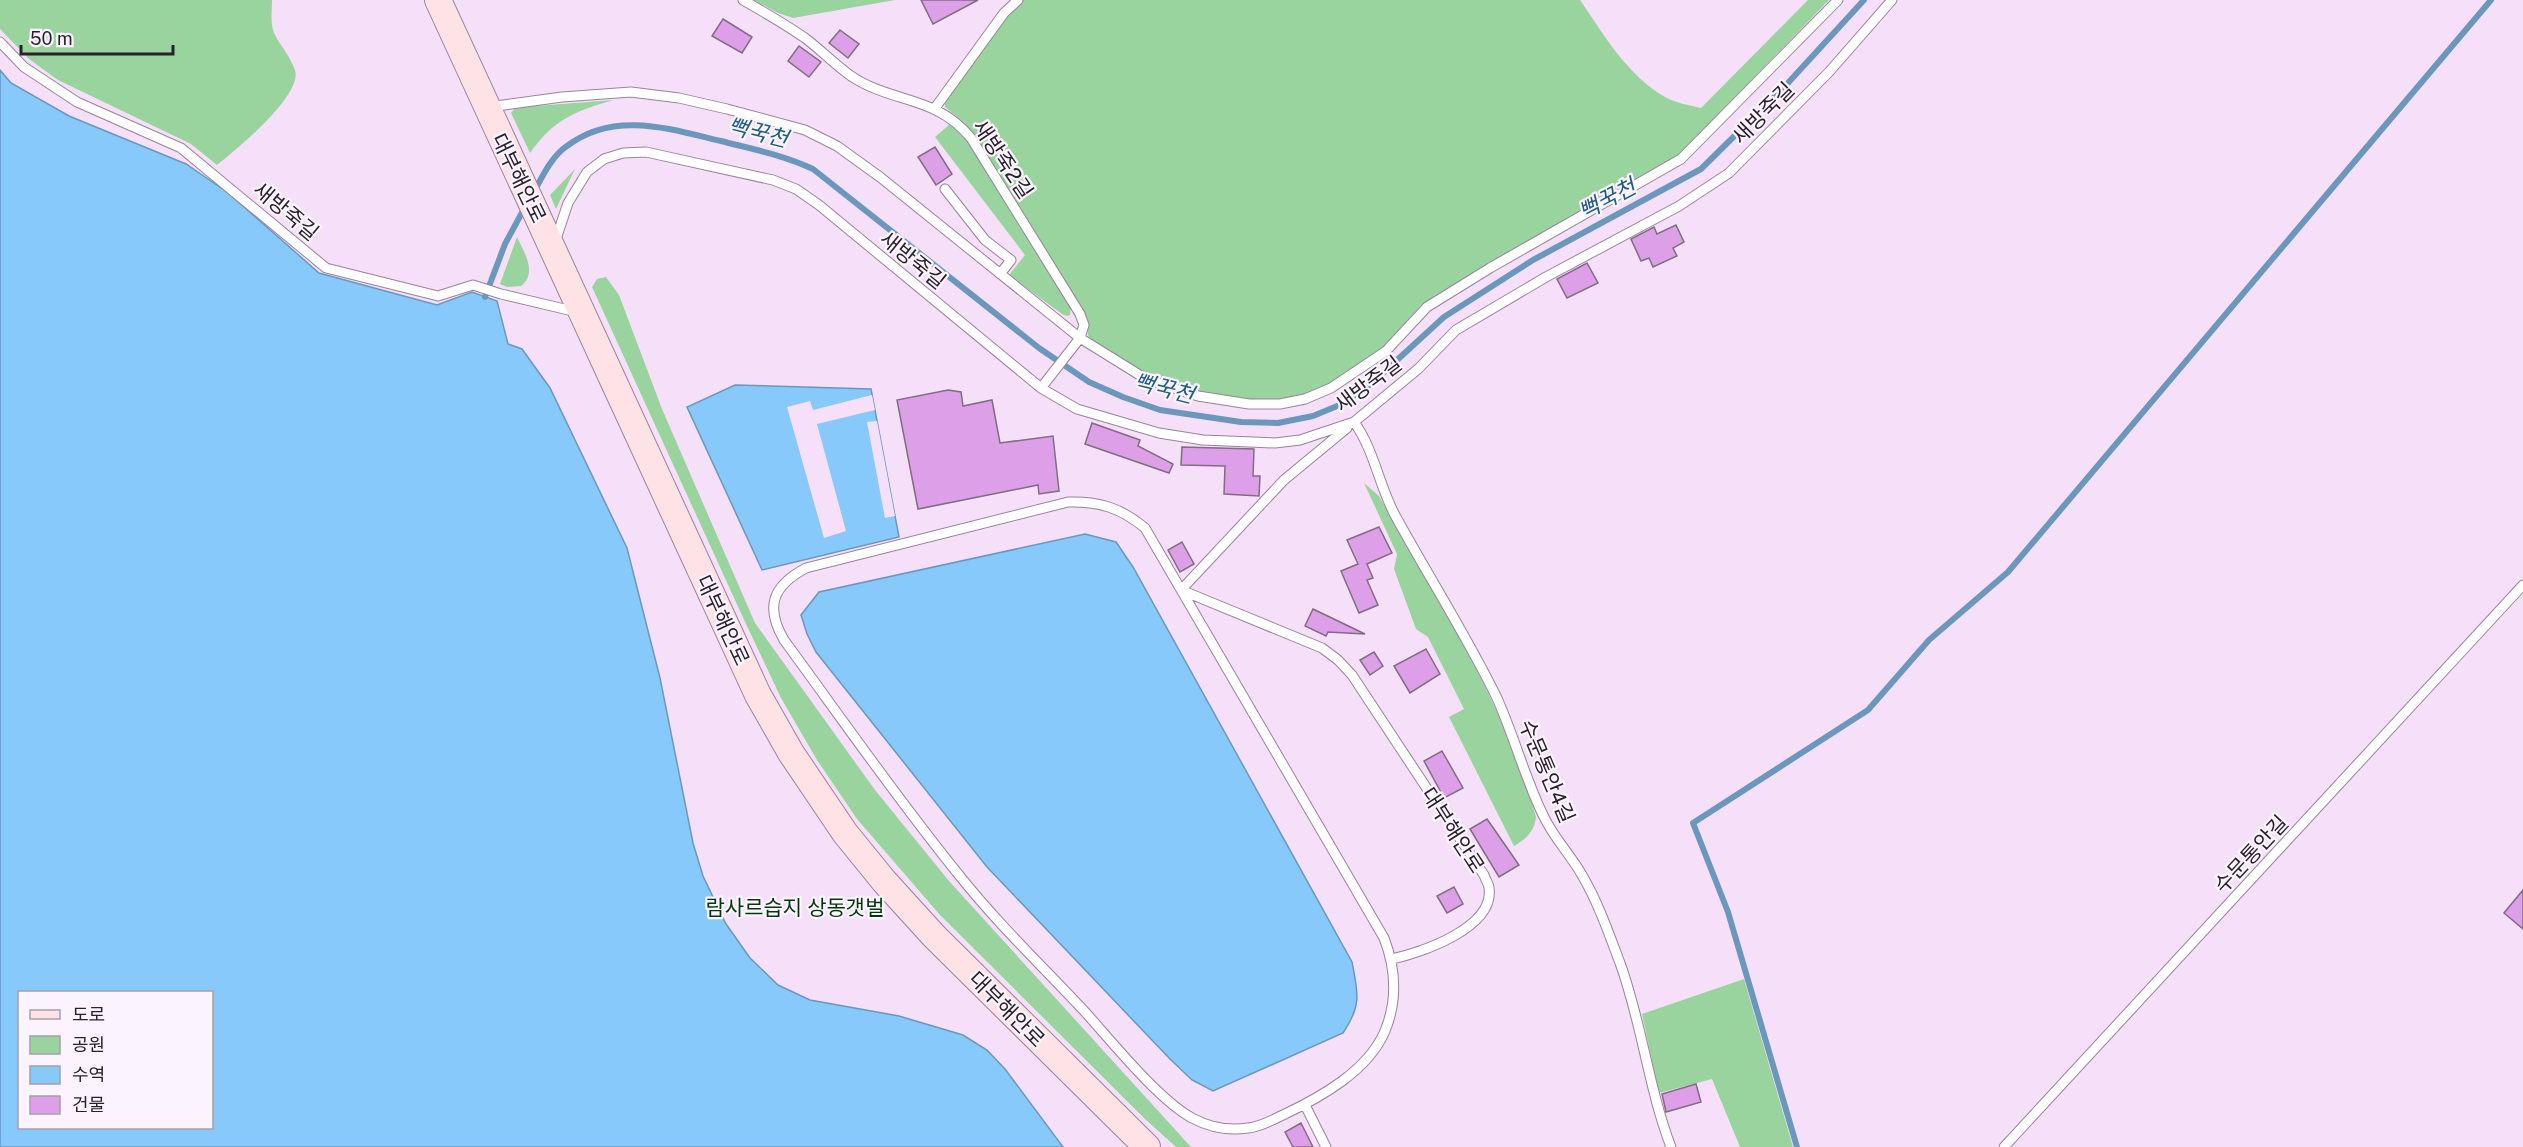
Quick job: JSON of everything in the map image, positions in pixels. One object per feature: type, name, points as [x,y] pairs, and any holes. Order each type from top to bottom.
[{"type":"street","name":"대부해안로","points":[[438,0],[497,133],[583,313],[758,695],[797,762],[846,833],[889,887],[942,943],[1147,1147]]},
{"type":"lane","name":"새방죽2길","points":[[742,0],[804,38],[851,76],[878,90],[935,108],[963,128],[1080,314],[1084,325],[1078,341]]},
{"type":"lane","points":[[935,108],[1004,13],[1018,0]]},
{"type":"lane","name":"새방죽길","points":[[487,107],[562,97],[631,92],[708,105],[805,130],[837,146],[880,177],[1000,274],[1078,341],[1146,379],[1198,396],[1248,404],[1280,404],[1305,399],[1331,388],[1386,351],[1426,307],[1681,159],[1838,0]]},
{"type":"lane","name":"새방죽길","points":[[548,240],[579,183],[595,165],[613,155],[646,152],[773,180],[796,189],[819,205],[1041,388],[1077,409],[1159,432],[1203,440],[1275,443],[1300,440],[1354,422],[1418,369],[1456,330],[1546,276],[1679,206],[1729,173],[1829,72],[1893,0]]},
{"type":"lane","name":"새방죽길","points":[[0,42],[24,67],[77,102],[181,148],[326,268],[438,296],[473,285],[501,294],[583,313]]},
{"type":"lane","points":[[945,189],[985,240],[1011,260],[1000,274]]},
{"type":"lane","points":[[1041,388],[1078,341]]},
{"type":"lane","points":[[1181,590],[1284,480],[1354,422]]},
{"type":"lane","name":"수문통안4길","points":[[1354,422],[1368,445],[1381,486],[1396,517],[1474,652],[1508,722],[1531,790],[1544,817],[1588,885],[1620,963],[1634,1007],[1655,1096],[1671,1147]]},
{"type":"lane","points":[[1068,502],[1087,502],[1110,506],[1129,515],[1145,528],[1181,590],[1384,938],[1392,959],[1395,986],[1392,1010],[1384,1033],[1370,1054],[1352,1073],[1331,1090],[1305,1105],[1250,1128],[1233,1130],[1210,1126],[1190,1117],[1148,1081],[960,877],[784,640],[775,625],[772,604],[780,588],[791,576],[806,568],[1068,502]]},
{"type":"lane","name":"수문통안길","points":[[2004,1147],[2523,585]]},
{"type":"lane","name":"대부해안로","points":[[1181,590],[1322,648],[1338,660],[1353,675],[1484,875],[1489,889],[1487,903],[1478,917],[1464,930],[1418,953],[1392,959]]},
{"type":"lane","points":[[1305,1105],[1326,1147]]},
{"type":"green space","points":[[0,0],[272,0],[273,29],[293,65],[295,81],[279,107],[266,121],[217,165],[191,144],[58,80],[29,59],[0,29]]},
{"type":"green space","points":[[754,0],[895,0],[793,18]]},
{"type":"green space","points":[[1023,0],[1580,0],[1617,53],[1651,88],[1669,99],[1701,108],[1808,0],[1829,0],[1678,156],[1422,304],[1381,349],[1331,384],[1304,396],[1279,401],[1248,401],[1199,392],[1148,374],[1090,339],[1083,311],[975,135],[965,123],[945,107],[945,100],[1009,14]]},
{"type":"green space","points":[[614,100],[566,118],[548,132],[530,153],[511,113],[515,108],[522,107]]},
{"type":"green space","points":[[950,124],[967,141],[1071,306],[1070,315],[1062,314],[1009,275],[1025,255],[935,137]]},
{"type":"green space","points":[[575,169],[556,209],[550,195]]},
{"type":"green space","points":[[517,237],[528,262],[529,275],[521,286],[507,287],[500,284]]},
{"type":"green space","points":[[606,277],[619,295],[662,409],[755,623],[875,790],[949,881],[1191,1147],[1176,1147],[1145,1119],[940,915],[857,819],[817,760],[781,698],[592,287],[597,279]]},
{"type":"green space","points":[[1364,483],[1379,496],[1446,613],[1488,692],[1506,733],[1536,817],[1534,827],[1529,834],[1514,846],[1449,717],[1464,709],[1428,637],[1416,629],[1394,569],[1397,554]]},
{"type":"green space","points":[[1744,979],[1793,1147],[1740,1147],[1712,1079],[1659,1093],[1642,1014]]},
{"type":"water","points":[[0,70],[11,83],[69,116],[186,164],[227,192],[319,273],[437,305],[472,292],[497,301],[508,344],[522,349],[550,388],[627,548],[660,678],[693,843],[703,876],[726,924],[750,958],[778,985],[810,1000],[899,1016],[963,1035],[987,1050],[1005,1069],[1063,1147],[0,1147]]},
{"type":"water","points":[[735,385],[871,389],[899,537],[762,570],[687,407]]},
{"type":"water","points":[[1085,534],[1116,542],[1133,567],[1352,962],[1357,999],[1353,1014],[1343,1033],[1213,1091],[1192,1080],[1170,1059],[987,867],[816,652],[801,615],[819,592]]},
{"type":"pier","points":[[872,395],[875,410],[817,424],[846,531],[824,538],[787,407],[810,401],[813,410]]},
{"type":"pier","points":[[877,421],[895,516],[885,518],[867,422]]},
{"type":"building","points":[[921,0],[978,0],[933,24]]},
{"type":"building","points":[[723,19],[752,37],[742,53],[712,36]]},
{"type":"building","points":[[840,30],[859,44],[848,58],[829,43]]},
{"type":"building","points":[[799,46],[821,62],[809,77],[788,61]]},
{"type":"building","points":[[935,147],[952,174],[936,185],[918,157]]},
{"type":"building","points":[[1676,225],[1684,242],[1673,248],[1677,256],[1653,267],[1649,258],[1641,261],[1631,239],[1654,227],[1657,234]]},
{"type":"building","points":[[1587,263],[1598,283],[1567,298],[1557,279]]},
{"type":"building","points":[[948,390],[961,392],[963,406],[992,400],[1000,443],[1053,436],[1059,491],[1039,494],[1038,485],[918,509],[897,400]]},
{"type":"building","points":[[1092,423],[1140,440],[1138,446],[1173,464],[1169,473],[1085,444]]},
{"type":"building","points":[[1182,447],[1254,449],[1253,476],[1260,476],[1259,496],[1224,494],[1225,466],[1181,465]]},
{"type":"building","points":[[1379,527],[1392,553],[1367,564],[1373,578],[1367,580],[1378,605],[1359,613],[1341,571],[1358,564],[1347,540]]},
{"type":"building","points":[[1182,542],[1194,564],[1180,572],[1168,550]]},
{"type":"building","points":[[1313,609],[1365,634],[1328,632],[1326,636],[1305,626]]},
{"type":"building","points":[[1426,649],[1440,674],[1410,693],[1394,666]]},
{"type":"building","points":[[1374,652],[1383,666],[1370,675],[1360,660]]},
{"type":"building","points":[[1442,751],[1463,788],[1444,798],[1424,761]]},
{"type":"building","points":[[1487,819],[1519,865],[1499,877],[1470,829]]},
{"type":"building","points":[[1454,887],[1463,904],[1447,913],[1437,896]]},
{"type":"building","points":[[2523,890],[2523,929],[2504,913]]},
{"type":"building","points":[[1696,1084],[1701,1102],[1666,1112],[1662,1094]]},
{"type":"building","points":[[1301,1123],[1313,1147],[1293,1147],[1285,1132]]},
{"type":"waterway","name":"뻑꾹천","points":[[535,190],[552,160],[567,146],[585,135],[604,128],[623,125],[662,128],[779,156],[813,169],[1039,348],[1089,382],[1160,410],[1241,422],[1278,423],[1313,416],[1342,404],[1372,383],[1444,317],[1533,260],[1701,169],[1787,84],[1864,0]]},
{"type":"waterway","points":[[1797,1147],[1728,912],[1693,823],[1868,710],[1929,640],[2008,572],[2491,0]]},
{"type":"waterway","name":"뻑꾹천","points":[[485,297],[505,244],[525,207]]},
{"type":"park label","name":"람사르습지 상동갯벌","points":[[795,907]]}]
